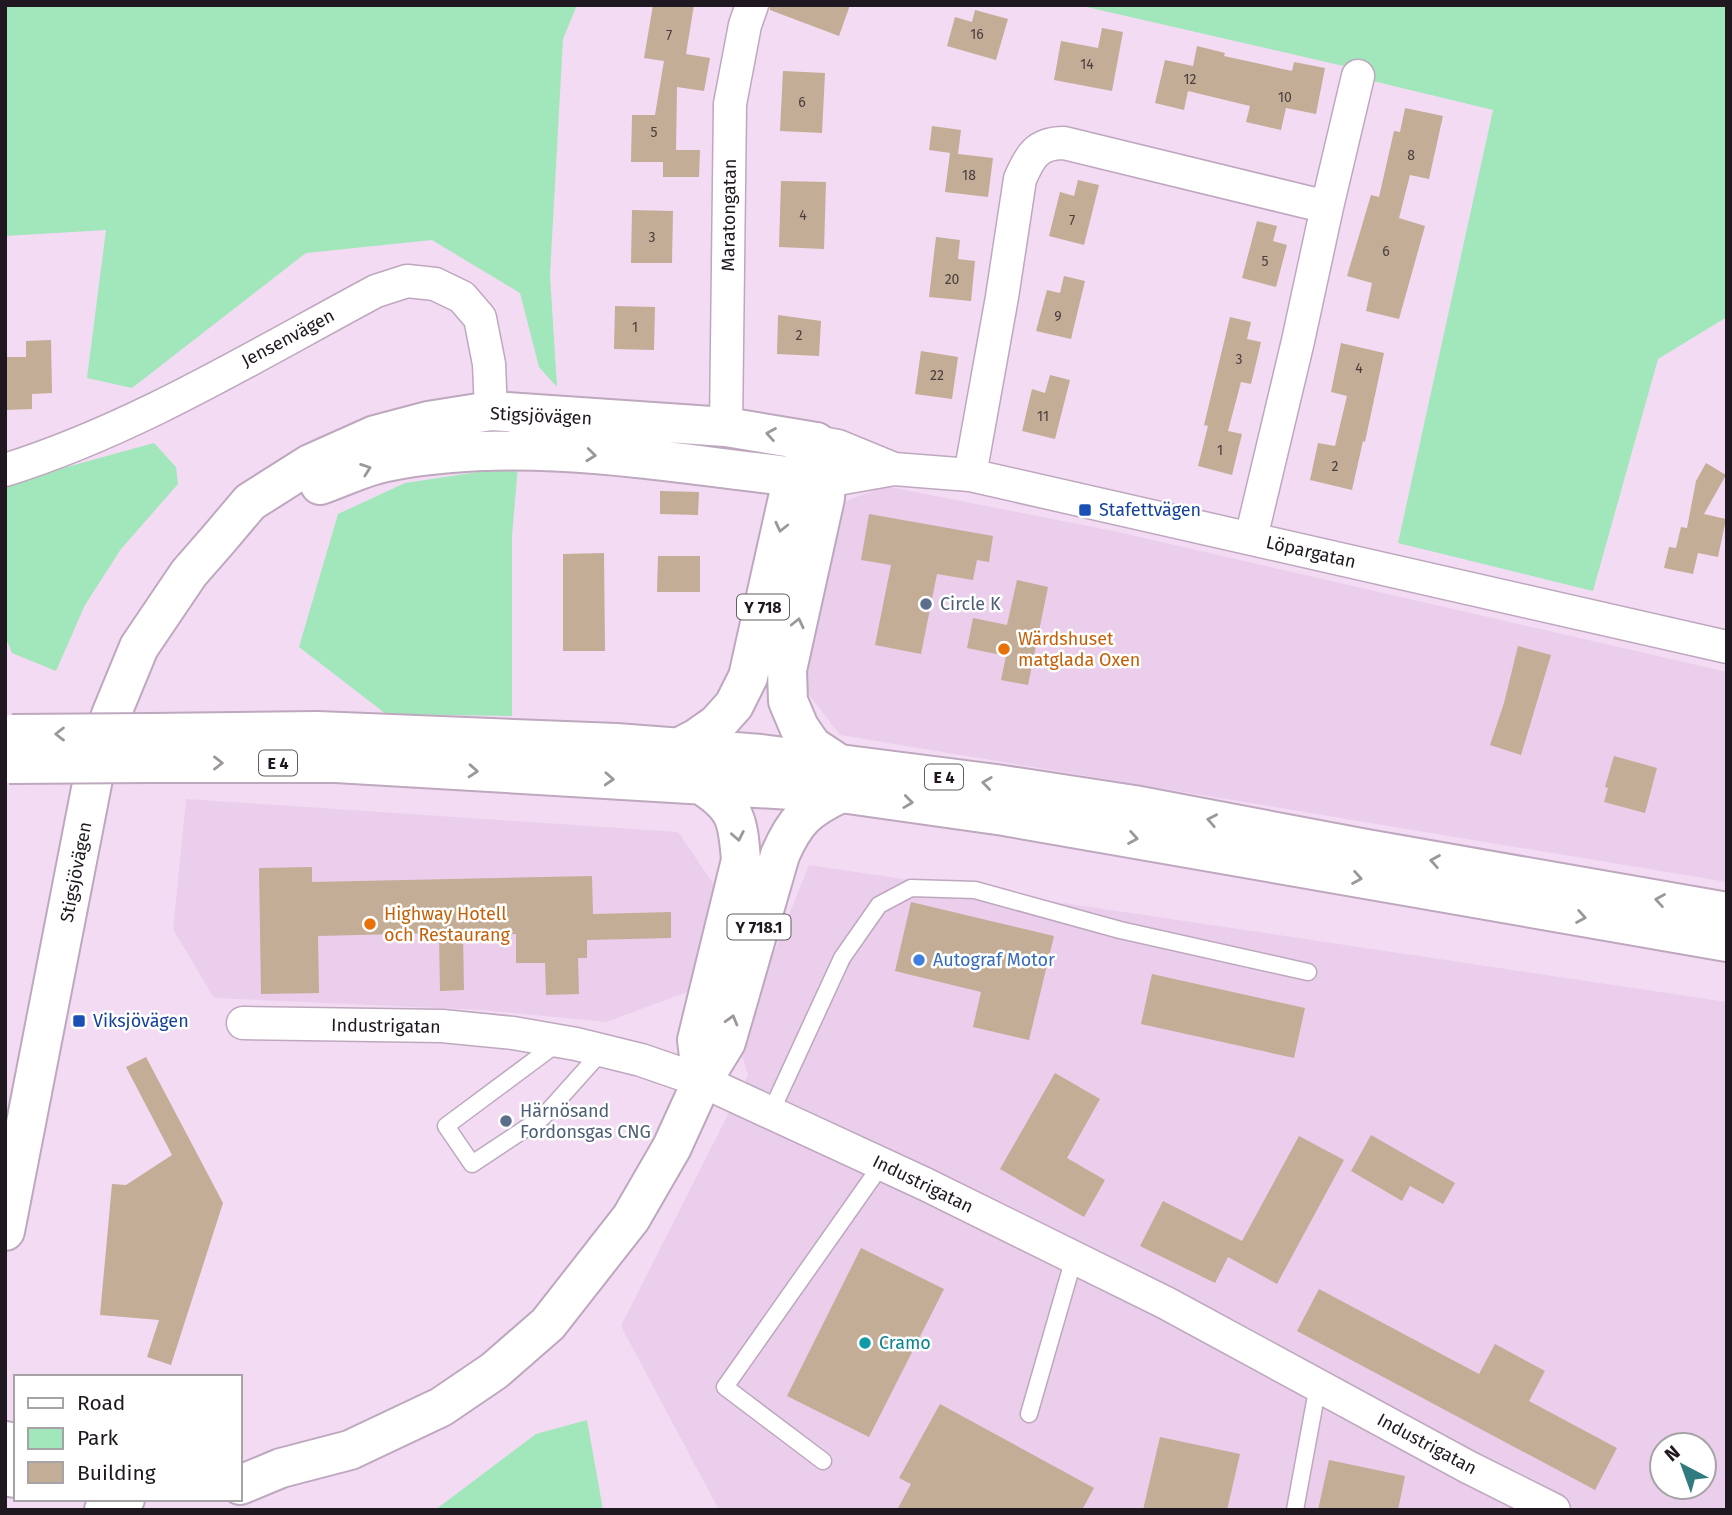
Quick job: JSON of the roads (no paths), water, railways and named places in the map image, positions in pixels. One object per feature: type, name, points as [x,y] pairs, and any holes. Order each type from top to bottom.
[{"type":"main road","name":"Stigsjövägen","points":[[5,1231],[97,758],[111,715],[139,647],[189,573],[250,502],[310,464],[375,435],[428,421],[491,411],[726,427],[816,442]]},
{"type":"main road","name":"Y 718","points":[[816,442],[811,479],[822,521],[787,670],[788,701],[799,727],[840,778]]},
{"type":"main road","name":"Stigsjövägen","points":[[216,541],[317,486],[383,462],[454,452],[558,451],[811,479]]},
{"type":"main road","name":"Y 718","points":[[678,748],[717,724],[734,705],[748,677],[788,498],[811,479]]},
{"type":"main road","name":"E 4","points":[[151,748],[317,731],[761,754],[840,778],[1004,816],[1727,942]]},
{"type":"main road","name":"E 4","points":[[8,749],[151,748],[336,763],[700,784],[840,778],[996,784],[1134,805],[1366,849],[1727,912]]},
{"type":"main road","name":"Y 718.1","points":[[242,1484],[282,1468],[350,1450],[441,1407],[494,1371],[548,1324],[631,1218],[671,1147],[702,1081],[726,1042],[780,855],[789,834],[799,819],[816,805],[840,778]]},
{"type":"main road","name":"Y 718.1","points":[[700,784],[721,797],[730,809],[739,833],[741,860],[697,1040],[702,1081]]},
{"type":"main road","name":"Y 718.1","points":[[242,1466],[282,1468]]},
{"type":"main road","points":[[104,1510],[121,1501]]},
{"type":"street","name":"Maratongatan","points":[[726,427],[730,104],[752,5]]},
{"type":"street","points":[[1251,538],[1358,76]]},
{"type":"street","points":[[970,475],[1020,179],[1027,162],[1037,150],[1050,143],[1064,143],[1327,207]]},
{"type":"street","name":"Jensenvägen","points":[[5,470],[39,459],[146,413],[376,291],[407,281],[435,284],[462,297],[480,318],[489,364],[491,411]]},
{"type":"street","name":"Löpargatan","points":[[816,442],[838,446],[894,469]]},
{"type":"street","name":"Löpargatan","points":[[811,479],[894,469],[970,475],[1727,648]]},
{"type":"street","name":"Industrigatan","points":[[243,1023],[442,1027],[513,1033],[603,1050],[702,1081],[882,1164],[1166,1303],[1554,1510]]},
{"type":"lane","points":[[771,1112],[842,958],[879,905],[911,888],[975,890],[1120,930],[1308,972]]},
{"type":"lane","points":[[561,1041],[446,1126],[472,1164],[543,1117],[603,1050]]},
{"type":"lane","points":[[823,1461],[724,1387],[882,1164]]},
{"type":"lane","points":[[1029,1414],[1074,1258]]},
{"type":"lane","points":[[1295,1510],[1318,1385]]},
{"type":"place","name":"Stafettvägen","points":[[1085,510]]},
{"type":"place","name":"Circle K","points":[[926,604]]},
{"type":"place","name":"Wärdshuset matglada Oxen","points":[[1004,649]]},
{"type":"place","name":"Highway Hotell och Restaurang","points":[[370,924]]},
{"type":"place","name":"Autograf Motor","points":[[919,960]]},
{"type":"place","name":"Viksjövägen","points":[[79,1021]]},
{"type":"place","name":"Härnösand Fordonsgas CNG","points":[[506,1121]]},
{"type":"place","name":"Cramo","points":[[865,1343]]}]
